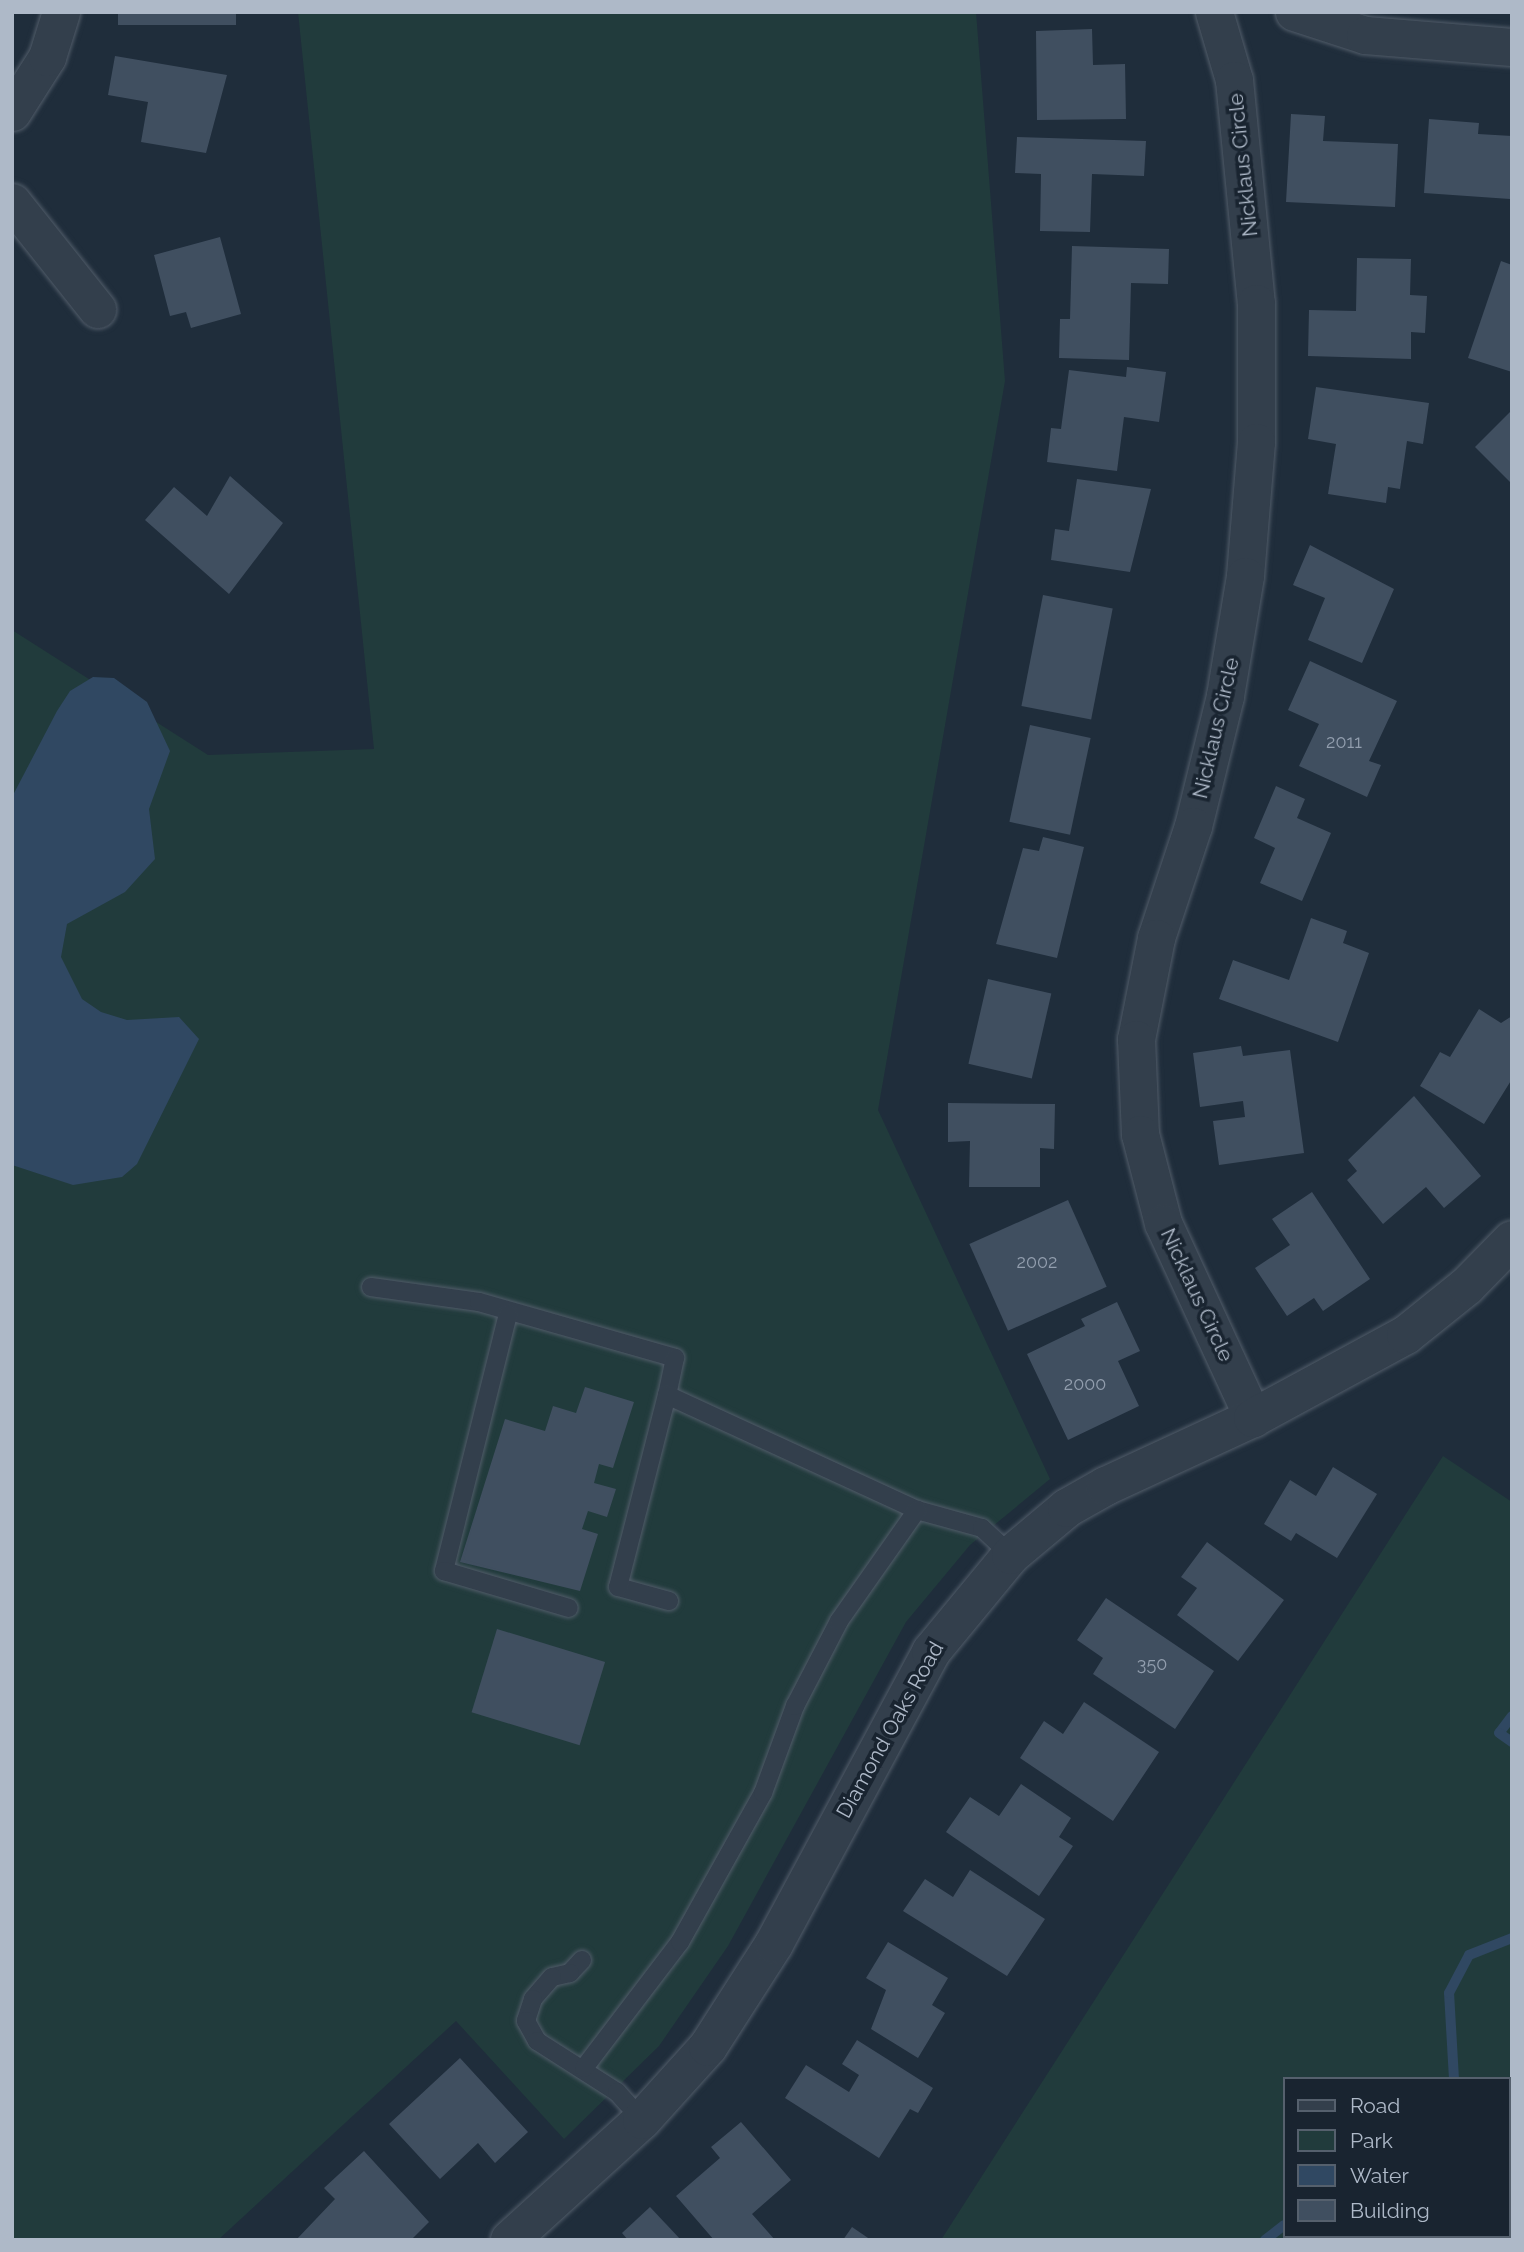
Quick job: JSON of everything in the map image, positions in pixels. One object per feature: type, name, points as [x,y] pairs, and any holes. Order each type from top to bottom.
[{"type":"street","points":[[12,113],[47,57],[61,12]]},
{"type":"street","name":"Nicklaus Circle","points":[[1214,12],[1234,80],[1255,290],[1256,442],[1245,576],[1225,696],[1193,826],[1156,938],[1136,1039],[1140,1133],[1163,1223],[1253,1418]]},
{"type":"street","points":[[1294,12],[1365,35],[1512,47]]},
{"type":"street","points":[[12,202],[97,309]]},
{"type":"street","name":"Diamond Oaks Road","points":[[510,2240],[642,2120],[743,1998],[904,1696],[958,1614],[1011,1555],[1067,1508],[1106,1486],[1253,1418],[1406,1335],[1512,1240]]},
{"type":"lane","points":[[371,1287],[479,1302],[508,1314],[676,1358],[618,1587],[669,1601]]},
{"type":"lane","points":[[508,1314],[443,1571],[569,1608]]},
{"type":"lane","points":[[667,1395],[917,1510],[982,1528],[1011,1555]]},
{"type":"lane","points":[[583,2068],[680,1942],[762,1793],[794,1706],[839,1621],[917,1510]]},
{"type":"lane","points":[[582,1960],[570,1973],[552,1976],[526,2021],[537,2041],[583,2068],[642,2120]]},
{"type":"green space","points":[[298,12],[976,12],[1005,381],[878,1110],[1050,1479],[970,1545],[906,1622],[728,1946],[659,2046],[564,2139],[456,2021],[218,2240],[12,2240],[12,630],[208,755],[374,749]]},
{"type":"green space","points":[[1443,1456],[1512,1502],[1512,2240],[941,2240]]},
{"type":"water","points":[[93,677],[114,678],[147,702],[170,751],[149,809],[155,859],[125,892],[67,924],[61,957],[82,999],[101,1012],[127,1020],[179,1017],[199,1039],[137,1164],[122,1177],[73,1185],[12,1165],[12,797],[70,691]]},
{"type":"building","points":[[118,12],[236,12],[236,25],[118,25]]},
{"type":"building","points":[[1092,29],[1093,65],[1125,64],[1126,119],[1037,120],[1036,31]]},
{"type":"building","points":[[115,56],[227,75],[206,153],[141,142],[148,102],[108,95]]},
{"type":"building","points":[[1291,114],[1325,116],[1323,141],[1398,144],[1395,207],[1286,202]]},
{"type":"building","points":[[1429,119],[1479,123],[1478,134],[1512,136],[1510,199],[1424,193]]},
{"type":"building","points":[[1017,137],[1146,141],[1144,176],[1092,174],[1090,232],[1040,231],[1041,174],[1015,173]]},
{"type":"building","points":[[220,237],[241,314],[191,328],[186,312],[170,316],[154,255]]},
{"type":"building","points":[[1072,246],[1169,249],[1168,284],[1131,283],[1129,360],[1059,358],[1060,319],[1070,319]]},
{"type":"building","points":[[1357,258],[1411,259],[1410,295],[1427,296],[1425,333],[1411,332],[1411,359],[1308,356],[1309,310],[1356,311]]},
{"type":"building","points":[[1501,261],[1512,265],[1512,372],[1468,358]]},
{"type":"building","points":[[1127,367],[1166,372],[1159,422],[1124,417],[1117,471],[1047,462],[1051,428],[1061,429],[1069,370],[1126,377]]},
{"type":"building","points":[[1316,387],[1429,403],[1423,444],[1407,441],[1400,489],[1388,487],[1386,503],[1328,494],[1336,444],[1308,439]]},
{"type":"building","points":[[1512,410],[1512,484],[1475,447]]},
{"type":"building","points":[[230,476],[283,523],[229,594],[145,520],[174,487],[207,516]]},
{"type":"building","points":[[1077,479],[1151,489],[1130,572],[1051,560],[1055,529],[1069,531]]},
{"type":"building","points":[[1310,545],[1394,589],[1362,663],[1308,640],[1325,598],[1293,585]]},
{"type":"building","points":[[1043,595],[1113,609],[1091,719],[1021,706]]},
{"type":"building","points":[[1310,661],[1397,701],[1369,761],[1381,765],[1367,797],[1299,766],[1319,724],[1288,710]]},
{"type":"building","points":[[1030,725],[1091,738],[1070,835],[1009,822]]},
{"type":"building","points":[[1276,786],[1305,799],[1297,818],[1331,833],[1302,901],[1260,883],[1275,848],[1254,838]]},
{"type":"building","points":[[1043,837],[1084,847],[1057,958],[996,944],[1023,848],[1039,851]]},
{"type":"building","points":[[1311,918],[1347,931],[1343,943],[1369,953],[1338,1042],[1219,999],[1233,960],[1289,980]]},
{"type":"building","points":[[988,979],[1051,994],[1032,1078],[968,1064]]},
{"type":"building","points":[[1479,1009],[1501,1023],[1512,1016],[1512,1079],[1484,1124],[1420,1086],[1440,1052],[1450,1057]]},
{"type":"building","points":[[1241,1046],[1243,1056],[1290,1050],[1304,1153],[1219,1165],[1213,1121],[1245,1117],[1243,1101],[1200,1107],[1193,1053]]},
{"type":"building","points":[[1414,1096],[1481,1176],[1444,1208],[1426,1187],[1383,1224],[1347,1180],[1357,1171],[1348,1160]]},
{"type":"building","points":[[948,1103],[1055,1104],[1054,1149],[1040,1148],[1040,1187],[969,1187],[970,1141],[948,1142]]},
{"type":"building","points":[[1312,1192],[1370,1279],[1323,1311],[1314,1298],[1287,1316],[1255,1268],[1290,1245],[1272,1219]]},
{"type":"building","points":[[1068,1200],[1107,1287],[1008,1331],[969,1244]]},
{"type":"building","points":[[1117,1302],[1140,1351],[1118,1361],[1139,1406],[1068,1440],[1027,1354],[1085,1326],[1081,1319]]},
{"type":"building","points":[[585,1387],[634,1402],[613,1468],[599,1464],[594,1483],[616,1489],[607,1517],[588,1511],[582,1529],[598,1534],[580,1591],[460,1562],[505,1419],[545,1431],[553,1406],[576,1413]]},
{"type":"building","points":[[1333,1467],[1377,1494],[1337,1558],[1296,1533],[1291,1541],[1264,1524],[1290,1480],[1316,1496]]},
{"type":"building","points":[[1207,1542],[1284,1600],[1238,1661],[1177,1615],[1197,1588],[1181,1577]]},
{"type":"building","points":[[1106,1598],[1214,1671],[1175,1729],[1093,1674],[1103,1658],[1077,1640]]},
{"type":"building","points":[[497,1629],[605,1662],[580,1745],[472,1712]]},
{"type":"building","points":[[1084,1702],[1159,1752],[1113,1821],[1020,1758],[1044,1721],[1063,1734]]},
{"type":"building","points":[[1021,1784],[1071,1818],[1059,1837],[1073,1846],[1039,1896],[946,1832],[970,1797],[999,1816]]},
{"type":"building","points":[[970,1870],[1045,1919],[1007,1976],[903,1911],[925,1879],[953,1897]]},
{"type":"building","points":[[888,1942],[948,1978],[932,2005],[945,2013],[918,2058],[871,2029],[886,1990],[866,1978]]},
{"type":"building","points":[[857,2040],[933,2088],[918,2113],[910,2109],[879,2158],[785,2098],[806,2065],[849,2092],[859,2075],[842,2064]]},
{"type":"building","points":[[460,2058],[528,2132],[495,2163],[478,2143],[440,2179],[389,2124]]},
{"type":"building","points":[[741,2122],[791,2180],[752,2214],[775,2240],[714,2240],[676,2196],[720,2158],[711,2147]]},
{"type":"building","points":[[364,2151],[429,2222],[411,2240],[296,2240],[335,2199],[324,2188]]},
{"type":"building","points":[[650,2207],[681,2240],[628,2240],[622,2233]]},
{"type":"building","points":[[852,2227],[871,2240],[843,2240]]},
{"type":"waterway","points":[[1512,1716],[1499,1733],[1512,1742]]},
{"type":"waterway","points":[[1454,2077],[1449,1993],[1469,1955],[1512,1938]]},
{"type":"waterway","points":[[1265,2240],[1282,2227]]}]
